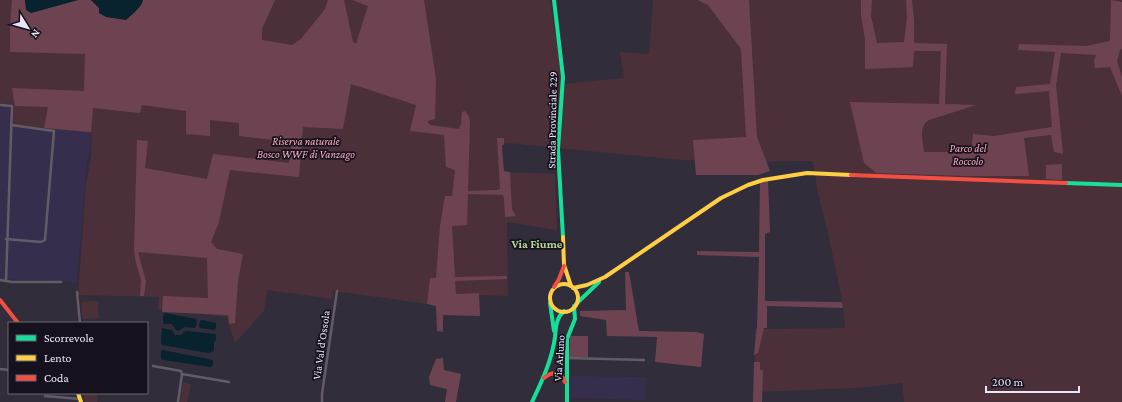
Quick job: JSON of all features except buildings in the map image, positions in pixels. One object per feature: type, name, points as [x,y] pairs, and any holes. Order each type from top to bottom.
[{"type":"main road","name":"Strada Provinciale 229","points":[[554,0],[563,77],[558,149],[564,265]]},
{"type":"main road","points":[[532,402],[552,355],[558,317],[575,305],[605,277],[721,198],[748,185],[778,177],[807,173],[1122,185]]},
{"type":"main road","points":[[564,265],[577,298],[575,305]]},
{"type":"main road","points":[[555,338],[550,296],[559,279],[564,265]]},
{"type":"main road","points":[[553,289],[563,284],[572,287],[588,285],[605,277]]},
{"type":"main road","points":[[0,300],[17,322]]},
{"type":"main road","points":[[550,300],[551,304],[556,310],[571,312],[574,316]]},
{"type":"main road","name":"Via Arluno","points":[[566,402],[567,339],[574,323],[575,305]]},
{"type":"main road","points":[[542,380],[550,373],[559,373],[563,377],[566,386]]},
{"type":"street","points":[[0,105],[12,105],[6,239],[6,281]]},
{"type":"street","points":[[6,239],[41,242],[45,240],[54,131],[11,125]]},
{"type":"street","points":[[531,242],[563,245]]},
{"type":"street","points":[[0,280],[12,282],[61,282]]},
{"type":"street","name":"Via Val d'Ossola","points":[[322,402],[337,291]]},
{"type":"street","points":[[77,292],[80,322]]},
{"type":"street","points":[[567,358],[644,360]]},
{"type":"street","points":[[153,366],[179,370],[182,374],[229,382]]},
{"type":"street","points":[[178,402],[182,374]]},
{"type":"street","points":[[45,396],[81,401]]},
{"type":"shaded area","points":[[15,106],[91,132],[77,282],[0,279],[0,107]]},
{"type":"shaded area","points":[[570,376],[646,377],[645,400],[570,398]]},
{"type":"green space","points":[[0,0],[550,0],[562,79],[561,90],[563,84],[624,78],[620,52],[649,54],[653,0],[1122,0],[1122,402],[904,402],[902,383],[857,388],[754,392],[755,329],[845,328],[843,305],[818,194],[813,161],[752,162],[681,160],[498,142],[502,172],[555,174],[557,230],[507,222],[508,296],[437,294],[436,305],[333,291],[333,299],[267,290],[264,311],[235,343],[227,317],[158,309],[159,297],[78,295],[86,184],[91,157],[92,133],[12,125],[13,104],[0,104]],"holes":[[[558,100],[553,117],[552,147],[549,124],[550,115],[554,113]]]},
{"type":"green space","points":[[12,0],[25,0],[25,3],[31,13],[78,0],[91,0],[99,8],[126,20],[138,8],[143,0],[275,0],[262,29],[262,40],[292,45],[301,39],[325,9],[328,0],[344,0],[353,42],[356,44],[368,6],[352,0],[424,0],[436,79],[435,119],[428,121],[428,123],[430,125],[459,129],[462,112],[465,111],[469,117],[468,191],[500,189],[497,138],[504,138],[504,144],[502,146],[504,171],[510,172],[512,209],[516,216],[505,217],[503,195],[468,194],[467,225],[452,226],[455,277],[507,276],[507,279],[455,281],[456,294],[479,293],[480,316],[443,315],[443,332],[437,331],[436,306],[427,304],[430,278],[436,278],[440,226],[445,196],[452,196],[455,170],[446,167],[444,135],[410,131],[416,105],[351,84],[343,129],[303,127],[299,177],[230,170],[219,222],[211,242],[217,249],[243,254],[238,281],[235,323],[229,324],[228,315],[162,312],[163,296],[208,298],[207,258],[138,252],[146,281],[144,296],[140,296],[141,280],[134,251],[137,140],[148,141],[145,168],[207,179],[213,154],[289,163],[292,142],[239,136],[239,123],[210,120],[210,136],[186,134],[186,111],[142,105],[140,113],[93,108],[91,132],[44,128],[48,107],[15,106],[12,88],[84,91],[85,54],[10,52]]},
{"type":"green space","points":[[698,0],[749,0],[757,137],[770,171],[758,175],[696,175],[693,140],[746,137],[741,49],[708,5]]},
{"type":"green space","name":"Parco del Roccolo","points":[[861,0],[872,0],[871,16],[877,43],[904,42],[907,18],[906,0],[912,0],[914,43],[947,44],[945,104],[976,105],[929,120],[923,126],[922,130],[924,152],[971,152],[973,134],[994,136],[1052,127],[1049,91],[1015,94],[1016,87],[1050,84],[1055,52],[1018,50],[1019,44],[1086,46],[1110,41],[1111,0],[1122,2],[1122,49],[1120,50],[1117,61],[1122,77],[1122,96],[1110,67],[1095,68],[1094,60],[1096,55],[1061,53],[1056,85],[1063,154],[1054,152],[1051,135],[1024,138],[1029,176],[964,176],[876,173],[864,163],[850,102],[939,104],[941,51],[914,51],[913,67],[865,69],[865,40],[861,14]]},
{"type":"green space","points":[[1062,164],[1062,180],[1046,179],[1046,165]]},
{"type":"green space","points":[[768,179],[770,232],[765,234],[765,301],[842,302],[843,308],[767,306],[767,328],[764,328],[758,353],[754,355],[757,327],[759,257],[697,255],[697,251],[759,252],[760,181]]},
{"type":"green space","points":[[625,272],[629,272],[639,331],[696,332],[704,334],[701,367],[655,362],[657,337],[607,336],[606,320],[580,316],[580,311],[626,310]]},
{"type":"green space","points":[[98,301],[99,318],[83,319],[81,302]]},
{"type":"green space","points":[[570,336],[588,336],[588,357],[569,357]]},
{"type":"green space","points":[[443,358],[444,370],[461,374],[456,402],[445,402],[447,389],[430,385],[429,377],[436,359]]},
{"type":"green space","points":[[754,362],[760,362],[760,370],[763,370],[762,402],[753,402]]},
{"type":"green space","points":[[183,382],[191,384],[187,402],[180,402]]},
{"type":"green space","points":[[83,394],[98,394],[97,402],[85,402]]},
{"type":"water","points":[[25,0],[78,0],[31,13],[26,10]]},
{"type":"water","points":[[91,0],[143,0],[138,8],[126,20],[106,17],[99,13],[99,8]]},
{"type":"water","points":[[165,313],[196,319],[196,327],[185,327],[178,331],[172,324],[164,324],[163,316]]},
{"type":"water","points":[[202,320],[216,323],[215,330],[200,328],[200,321]]},
{"type":"water","points":[[162,328],[172,330],[175,335],[181,335],[187,331],[216,334],[214,351],[209,353],[162,345]]},
{"type":"water","points":[[163,350],[213,360],[213,366],[210,367],[164,360],[161,359],[161,351]]},
{"type":"traffic: fast","points":[[554,0],[563,77],[558,149],[563,237]]},
{"type":"traffic: fast","points":[[1066,183],[1122,185]]},
{"type":"traffic: fast","points":[[576,304],[599,282]]},
{"type":"traffic: fast","points":[[550,303],[554,331]]},
{"type":"traffic: fast","points":[[567,402],[567,339],[575,319],[574,306]]},
{"type":"traffic: fast","points":[[532,402],[549,362],[554,346],[556,326],[561,314],[564,311]]},
{"type":"traffic: slow","points":[[573,288],[587,285],[605,277],[721,198],[748,185],[763,180],[807,173],[851,175]]},
{"type":"traffic: slow","points":[[563,237],[564,265],[571,286]]},
{"type":"traffic: slow","points":[[564,284],[574,288],[578,298],[574,308],[564,312],[554,308],[550,298],[554,288],[564,284]]},
{"type":"traffic: slow","points":[[78,394],[81,402]]},
{"type":"traffic: jam","points":[[851,175],[1066,183]]},
{"type":"traffic: jam","points":[[554,287],[564,266]]},
{"type":"traffic: jam","points":[[0,300],[17,322]]},
{"type":"traffic: jam","points":[[544,378],[550,374],[556,373],[559,374],[565,382]]},
{"type":"district","name":"Via Fiume","points":[[537,244]]},
{"type":"park label","name":"Riserva naturale Bosco WWF di Vanzago","points":[[306,147]]}]
